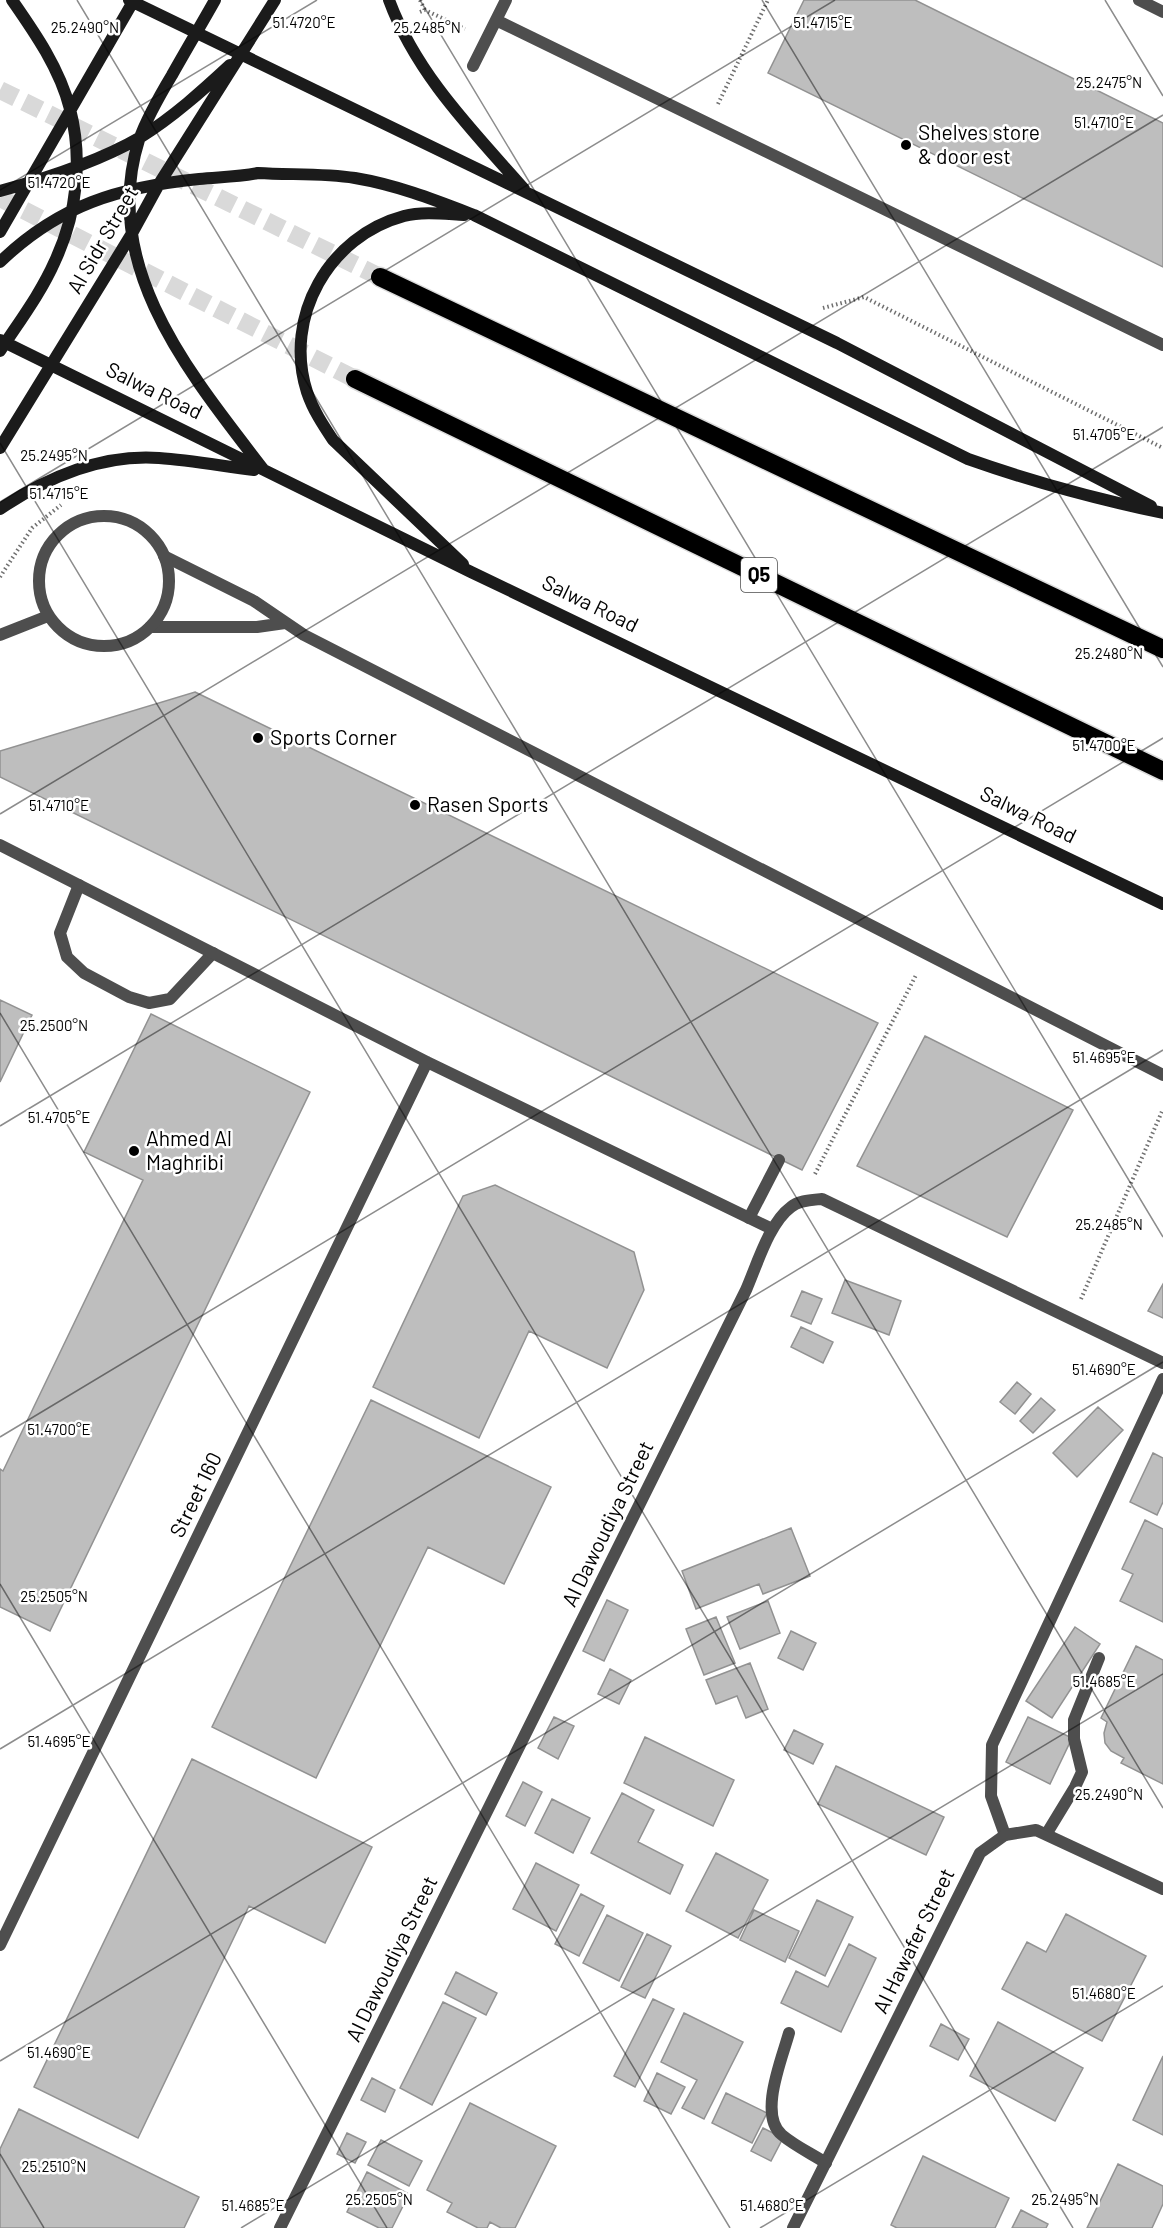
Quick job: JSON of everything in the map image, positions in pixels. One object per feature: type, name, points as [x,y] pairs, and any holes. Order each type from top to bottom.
[{"type":"highway","points":[[380,277],[1163,649]]},
{"type":"highway","name":"Q5","points":[[355,379],[1163,771]]},
{"type":"main road","points":[[2,345],[24,316],[55,262],[73,208],[77,166],[70,109],[44,48],[12,0]]},
{"type":"main road","points":[[215,0],[161,93],[140,137],[129,190],[131,236],[137,263],[149,294],[180,354],[211,401],[266,472]]},
{"type":"main road","name":"Al Sidr Street","points":[[0,447],[131,236],[159,184],[275,0]]},
{"type":"main road","points":[[389,0],[415,56],[428,75],[529,194]]},
{"type":"main road","points":[[0,232],[132,1],[837,343],[1163,512]]},
{"type":"main road","points":[[0,191],[77,166],[140,137],[178,111],[242,54]]},
{"type":"main road","points":[[0,262],[29,236],[73,208],[129,190],[200,178],[258,173],[353,178],[417,193],[474,215],[968,459],[1028,480],[1078,494],[1163,512]]},
{"type":"main road","points":[[471,572],[333,440],[318,418],[307,392],[302,368],[301,341],[304,316],[311,295],[337,255],[356,239],[377,226],[405,216],[429,213],[474,215]]},
{"type":"main road","name":"Salwa Road","points":[[2,345],[50,366],[471,572],[1163,904]]},
{"type":"main road","points":[[0,509],[19,496],[69,472],[112,461],[157,458],[266,472]]},
{"type":"street","points":[[473,66],[506,0]]},
{"type":"street","points":[[1139,0],[1163,12]]},
{"type":"street","points":[[496,20],[1163,345]]},
{"type":"street","points":[[106,516],[134,523],[155,541],[164,556],[169,580],[164,605],[150,627],[126,643],[96,646],[69,637],[48,615],[38,589],[41,561],[55,536],[79,520],[106,516]]},
{"type":"street","points":[[164,556],[254,601],[315,640],[1163,1075]]},
{"type":"street","points":[[0,635],[48,615]]},
{"type":"street","points":[[150,627],[257,627],[285,622]]},
{"type":"street","points":[[0,844],[427,1062],[772,1229]]},
{"type":"street","points":[[79,885],[60,933],[67,957],[84,973],[129,997],[149,1003],[170,999],[213,953]]},
{"type":"street","name":"Street 160","points":[[0,1945],[427,1062]]},
{"type":"street","points":[[749,1218],[779,1160]]},
{"type":"street","points":[[801,1202],[822,1199],[1163,1363]]},
{"type":"street","name":"Al Dawoudiya Street","points":[[280,2228],[746,1290],[772,1229],[790,1207],[801,1202]]},
{"type":"street","points":[[1005,1836],[991,1796],[992,1745],[1163,1379]]},
{"type":"street","points":[[1047,1833],[1076,1788],[1082,1772],[1074,1739],[1074,1720],[1099,1658]]},
{"type":"street","name":"Al Hawafer Street","points":[[794,2228],[980,1853],[1005,1836],[1036,1830],[1047,1833],[1163,1889]]},
{"type":"street","points":[[789,2033],[771,2101],[774,2124],[781,2134],[826,2163]]},
{"type":"path","points":[[420,0],[425,10],[486,40]]},
{"type":"path","points":[[708,123],[768,0]]},
{"type":"path","points":[[397,20],[425,10]]},
{"type":"path","points":[[785,318],[864,297],[1163,448]]},
{"type":"path","points":[[0,577],[32,528],[69,498]]},
{"type":"path","points":[[801,1202],[927,953]]},
{"type":"path","points":[[1072,1319],[1163,1109]]},
{"type":"building","points":[[804,0],[915,0],[1163,123],[1163,267],[768,73]]},
{"type":"building","points":[[195,692],[878,1023],[802,1170],[0,777],[0,751]]},
{"type":"building","points":[[0,1000],[32,1015],[0,1082]]},
{"type":"building","points":[[151,1014],[310,1092],[50,1631],[0,1607],[0,1469],[3,1471],[143,1180],[84,1152]]},
{"type":"building","points":[[925,1036],[1073,1110],[1007,1237],[857,1166]]},
{"type":"building","points":[[495,1185],[634,1252],[644,1290],[607,1368],[529,1331],[479,1438],[373,1387],[463,1196]]},
{"type":"building","points":[[845,1280],[901,1301],[889,1335],[832,1313]]},
{"type":"building","points":[[1163,1284],[1163,1318],[1148,1311]]},
{"type":"building","points":[[802,1291],[822,1299],[811,1324],[791,1316]]},
{"type":"building","points":[[801,1327],[833,1342],[823,1363],[791,1347]]},
{"type":"building","points":[[1017,1382],[1031,1394],[1015,1414],[1000,1402]]},
{"type":"building","points":[[1041,1398],[1055,1410],[1033,1433],[1020,1421]]},
{"type":"building","points":[[371,1400],[551,1487],[504,1584],[428,1547],[316,1778],[212,1727]]},
{"type":"building","points":[[1098,1407],[1123,1430],[1077,1477],[1053,1453]]},
{"type":"building","points":[[1153,1453],[1163,1458],[1163,1502],[1157,1515],[1130,1502]]},
{"type":"building","points":[[1145,1520],[1163,1529],[1163,1622],[1120,1601],[1133,1574],[1122,1569]]},
{"type":"building","points":[[791,1528],[810,1576],[763,1594],[759,1584],[696,1609],[682,1571]]},
{"type":"building","points":[[607,1600],[628,1610],[604,1661],[583,1651]]},
{"type":"building","points":[[768,1601],[780,1633],[740,1649],[727,1617]]},
{"type":"building","points":[[716,1617],[735,1663],[704,1675],[686,1629]]},
{"type":"building","points":[[1075,1627],[1100,1644],[1052,1718],[1026,1701]]},
{"type":"building","points":[[791,1631],[816,1643],[803,1670],[778,1658]]},
{"type":"building","points":[[1136,1646],[1163,1660],[1163,1784],[1121,1763],[1124,1758],[1111,1751],[1105,1743],[1104,1733],[1107,1722],[1101,1718]]},
{"type":"building","points":[[750,1663],[768,1709],[746,1718],[737,1696],[716,1704],[706,1680]]},
{"type":"building","points":[[610,1669],[631,1680],[619,1704],[598,1694]]},
{"type":"building","points":[[554,1717],[574,1726],[558,1759],[538,1748]]},
{"type":"building","points":[[1028,1717],[1072,1738],[1050,1784],[1006,1762]]},
{"type":"building","points":[[794,1730],[823,1744],[813,1764],[784,1750]]},
{"type":"building","points":[[645,1737],[734,1780],[713,1826],[624,1783]]},
{"type":"building","points":[[192,1759],[372,1847],[325,1943],[249,1906],[138,2138],[34,2087]]},
{"type":"building","points":[[836,1766],[944,1817],[926,1855],[818,1804]]},
{"type":"building","points":[[523,1782],[542,1792],[525,1826],[506,1816]]},
{"type":"building","points":[[622,1793],[654,1810],[638,1842],[683,1865],[670,1894],[591,1853]]},
{"type":"building","points":[[552,1799],[590,1818],[573,1853],[535,1833]]},
{"type":"building","points":[[716,1853],[768,1880],[738,1938],[686,1911]]},
{"type":"building","points":[[536,1863],[579,1885],[556,1931],[513,1909]]},
{"type":"building","points":[[581,1894],[604,1906],[579,1956],[555,1944]]},
{"type":"building","points":[[817,1900],[853,1917],[825,1976],[789,1958]]},
{"type":"building","points":[[754,1910],[799,1931],[785,1962],[740,1940]]},
{"type":"building","points":[[1066,1914],[1146,1956],[1102,2041],[1002,1989],[1027,1942],[1046,1952]]},
{"type":"building","points":[[607,1915],[643,1933],[619,1981],[583,1963]]},
{"type":"building","points":[[647,1934],[671,1946],[645,1998],[621,1987]]},
{"type":"building","points":[[849,1944],[876,1958],[841,2032],[781,2003],[796,1971],[828,1987]]},
{"type":"building","points":[[456,1972],[497,1993],[486,2015],[445,1994]]},
{"type":"building","points":[[653,1999],[674,2009],[635,2087],[614,2076]]},
{"type":"building","points":[[443,2002],[476,2018],[432,2105],[400,2088]]},
{"type":"building","points":[[684,2013],[743,2042],[704,2119],[682,2108],[697,2080],[661,2062]]},
{"type":"building","points":[[998,2022],[1083,2068],[1055,2121],[970,2076]]},
{"type":"building","points":[[941,2024],[969,2039],[958,2060],[930,2046]]},
{"type":"building","points":[[1163,2056],[1163,2135],[1133,2120]]},
{"type":"building","points":[[657,2073],[685,2087],[671,2114],[644,2101]]},
{"type":"building","points":[[372,2078],[395,2090],[385,2112],[361,2100]]},
{"type":"building","points":[[726,2093],[767,2113],[752,2143],[712,2123]]},
{"type":"building","points":[[470,2103],[556,2146],[515,2228],[501,2228],[490,2222],[487,2228],[478,2228],[447,2212],[452,2203],[427,2190]]},
{"type":"building","points":[[19,2109],[199,2197],[184,2228],[0,2228],[0,2149]]},
{"type":"building","points":[[763,2128],[783,2138],[771,2161],[751,2151]]},
{"type":"building","points":[[347,2133],[366,2142],[355,2163],[337,2154]]},
{"type":"building","points":[[381,2140],[422,2161],[409,2186],[368,2165]]},
{"type":"building","points":[[923,2156],[1009,2198],[995,2228],[897,2228],[891,2225]]},
{"type":"building","points":[[1118,2164],[1163,2186],[1163,2204],[1152,2228],[1087,2228]]},
{"type":"building","points":[[367,2172],[409,2194],[392,2228],[379,2228],[347,2212]]},
{"type":"building","points":[[1021,2210],[1048,2224],[1046,2228],[1012,2228]]},
{"type":"tunnel","points":[[0,90],[380,277]]},
{"type":"tunnel","points":[[0,198],[355,379]]},
{"type":"place","name":"Shelves store & door est","points":[[906,145]]},
{"type":"place","name":"Sports Corner","points":[[258,738]]},
{"type":"place","name":"Rasen Sports","points":[[415,805]]},
{"type":"place","name":"Ahmed Al Maghribi","points":[[134,1151]]}]
